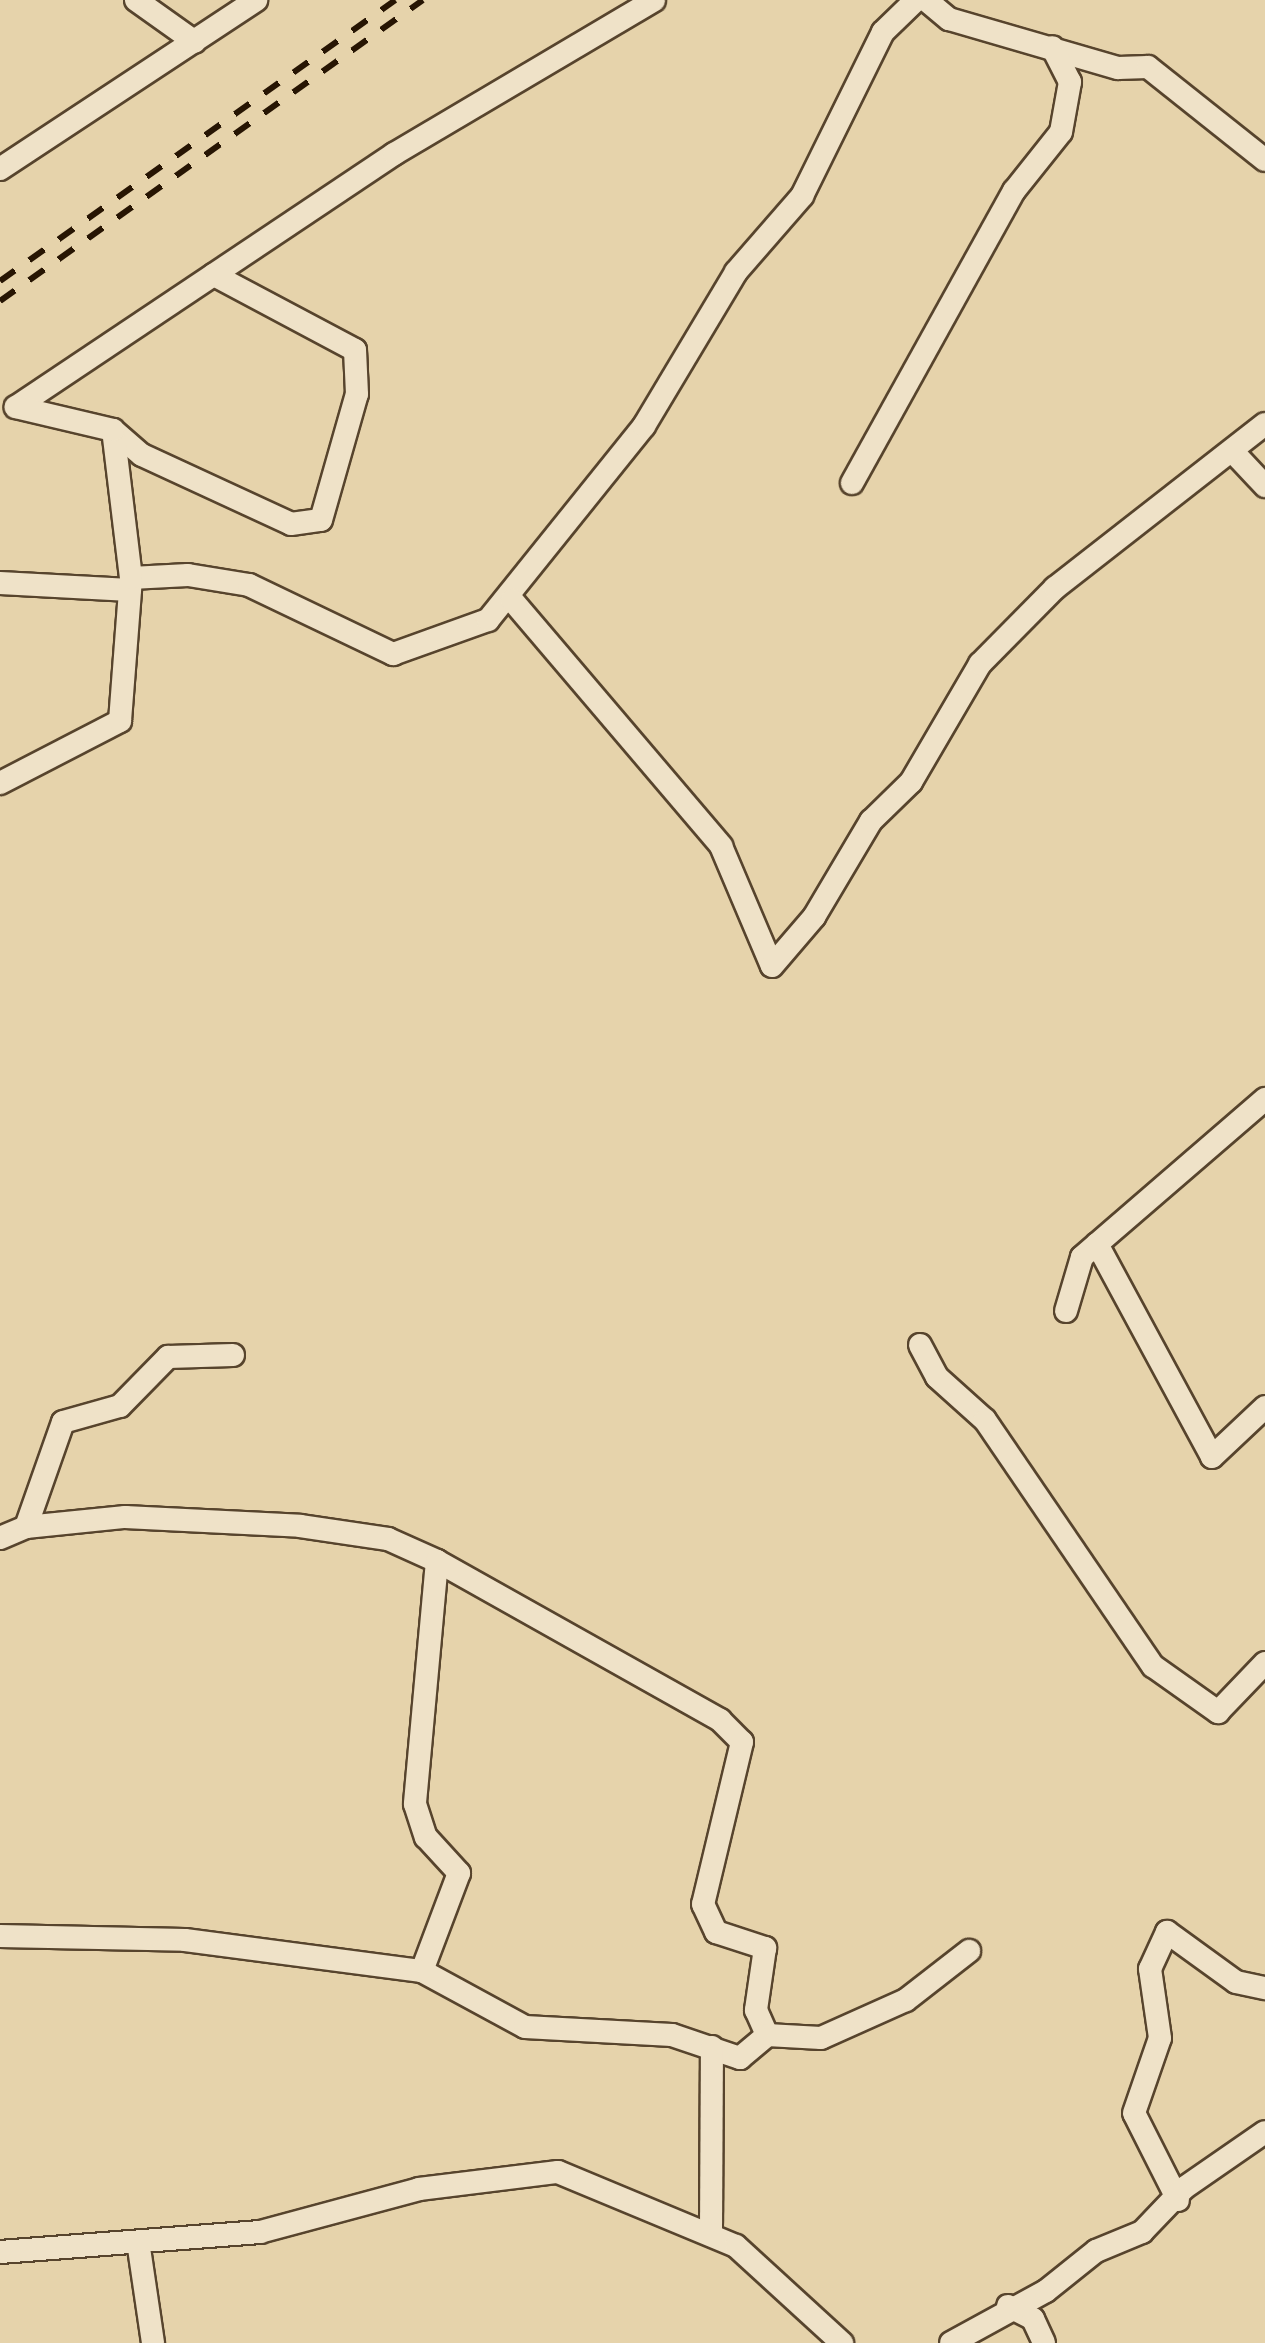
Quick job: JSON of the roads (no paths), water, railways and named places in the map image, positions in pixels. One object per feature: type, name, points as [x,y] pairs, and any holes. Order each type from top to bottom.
[{"type":"street","points":[[136,0],[195,42]]},
{"type":"street","points":[[0,170],[256,0]]},
{"type":"street","points":[[214,275],[355,350],[357,394],[321,520],[292,524],[142,455],[113,430],[16,408],[214,275],[654,0]]},
{"type":"street","points":[[883,0],[883,32]]},
{"type":"street","points":[[0,583],[131,584],[188,574],[249,585],[392,654],[488,620],[512,600],[644,426],[736,272],[802,196],[883,32],[916,0]]},
{"type":"street","points":[[926,0],[949,19],[1118,68],[1148,68],[1265,160]]},
{"type":"street","points":[[852,483],[1014,191],[1061,132],[1070,82],[1052,46]]},
{"type":"street","points":[[512,600],[721,846],[772,966],[814,917],[871,821],[911,782],[980,664],[1055,588],[1235,454],[1265,424]]},
{"type":"street","points":[[0,782],[120,721],[131,584],[113,430]]},
{"type":"street","points":[[1235,454],[1265,486]]},
{"type":"street","points":[[1066,1311],[1082,1257],[1265,1098]]},
{"type":"street","points":[[1097,1244],[1212,1457],[1265,1408]]},
{"type":"street","points":[[920,1345],[937,1377],[985,1420],[1153,1666],[1218,1712],[1265,1663]]},
{"type":"street","points":[[26,1528],[63,1422],[120,1406],[153,1382],[168,1357],[233,1355]]},
{"type":"street","points":[[0,1538],[26,1528],[125,1517],[300,1526],[388,1540],[437,1561],[528,1620],[720,1720],[742,1742],[703,1904],[716,1932],[765,1948],[756,2010],[767,2035]]},
{"type":"street","points":[[422,1971],[460,1873],[426,1837],[415,1804],[437,1561]]},
{"type":"street","points":[[1178,2200],[1134,2114],[1160,2038],[1150,1969],[1167,1932],[1236,1982],[1265,1988]]},
{"type":"street","points":[[0,1936],[185,1940],[422,1971],[525,2028],[672,2035],[740,2058],[767,2035],[820,2038],[906,2000],[969,1952]]},
{"type":"street","points":[[711,2232],[712,2047]]},
{"type":"street","points":[[951,2343],[1008,2306],[1142,2232],[1265,2132]]},
{"type":"street","points":[[0,2252],[139,2248],[328,2220],[384,2196],[533,2172],[558,2172],[711,2232],[842,2343]]},
{"type":"street","points":[[139,2248],[153,2343]]},
{"type":"street","points":[[1008,2306],[1033,2319],[1044,2343]]},
{"type":"railway","points":[[0,281],[395,0]]},
{"type":"railway","points":[[0,301],[423,0]]}]
